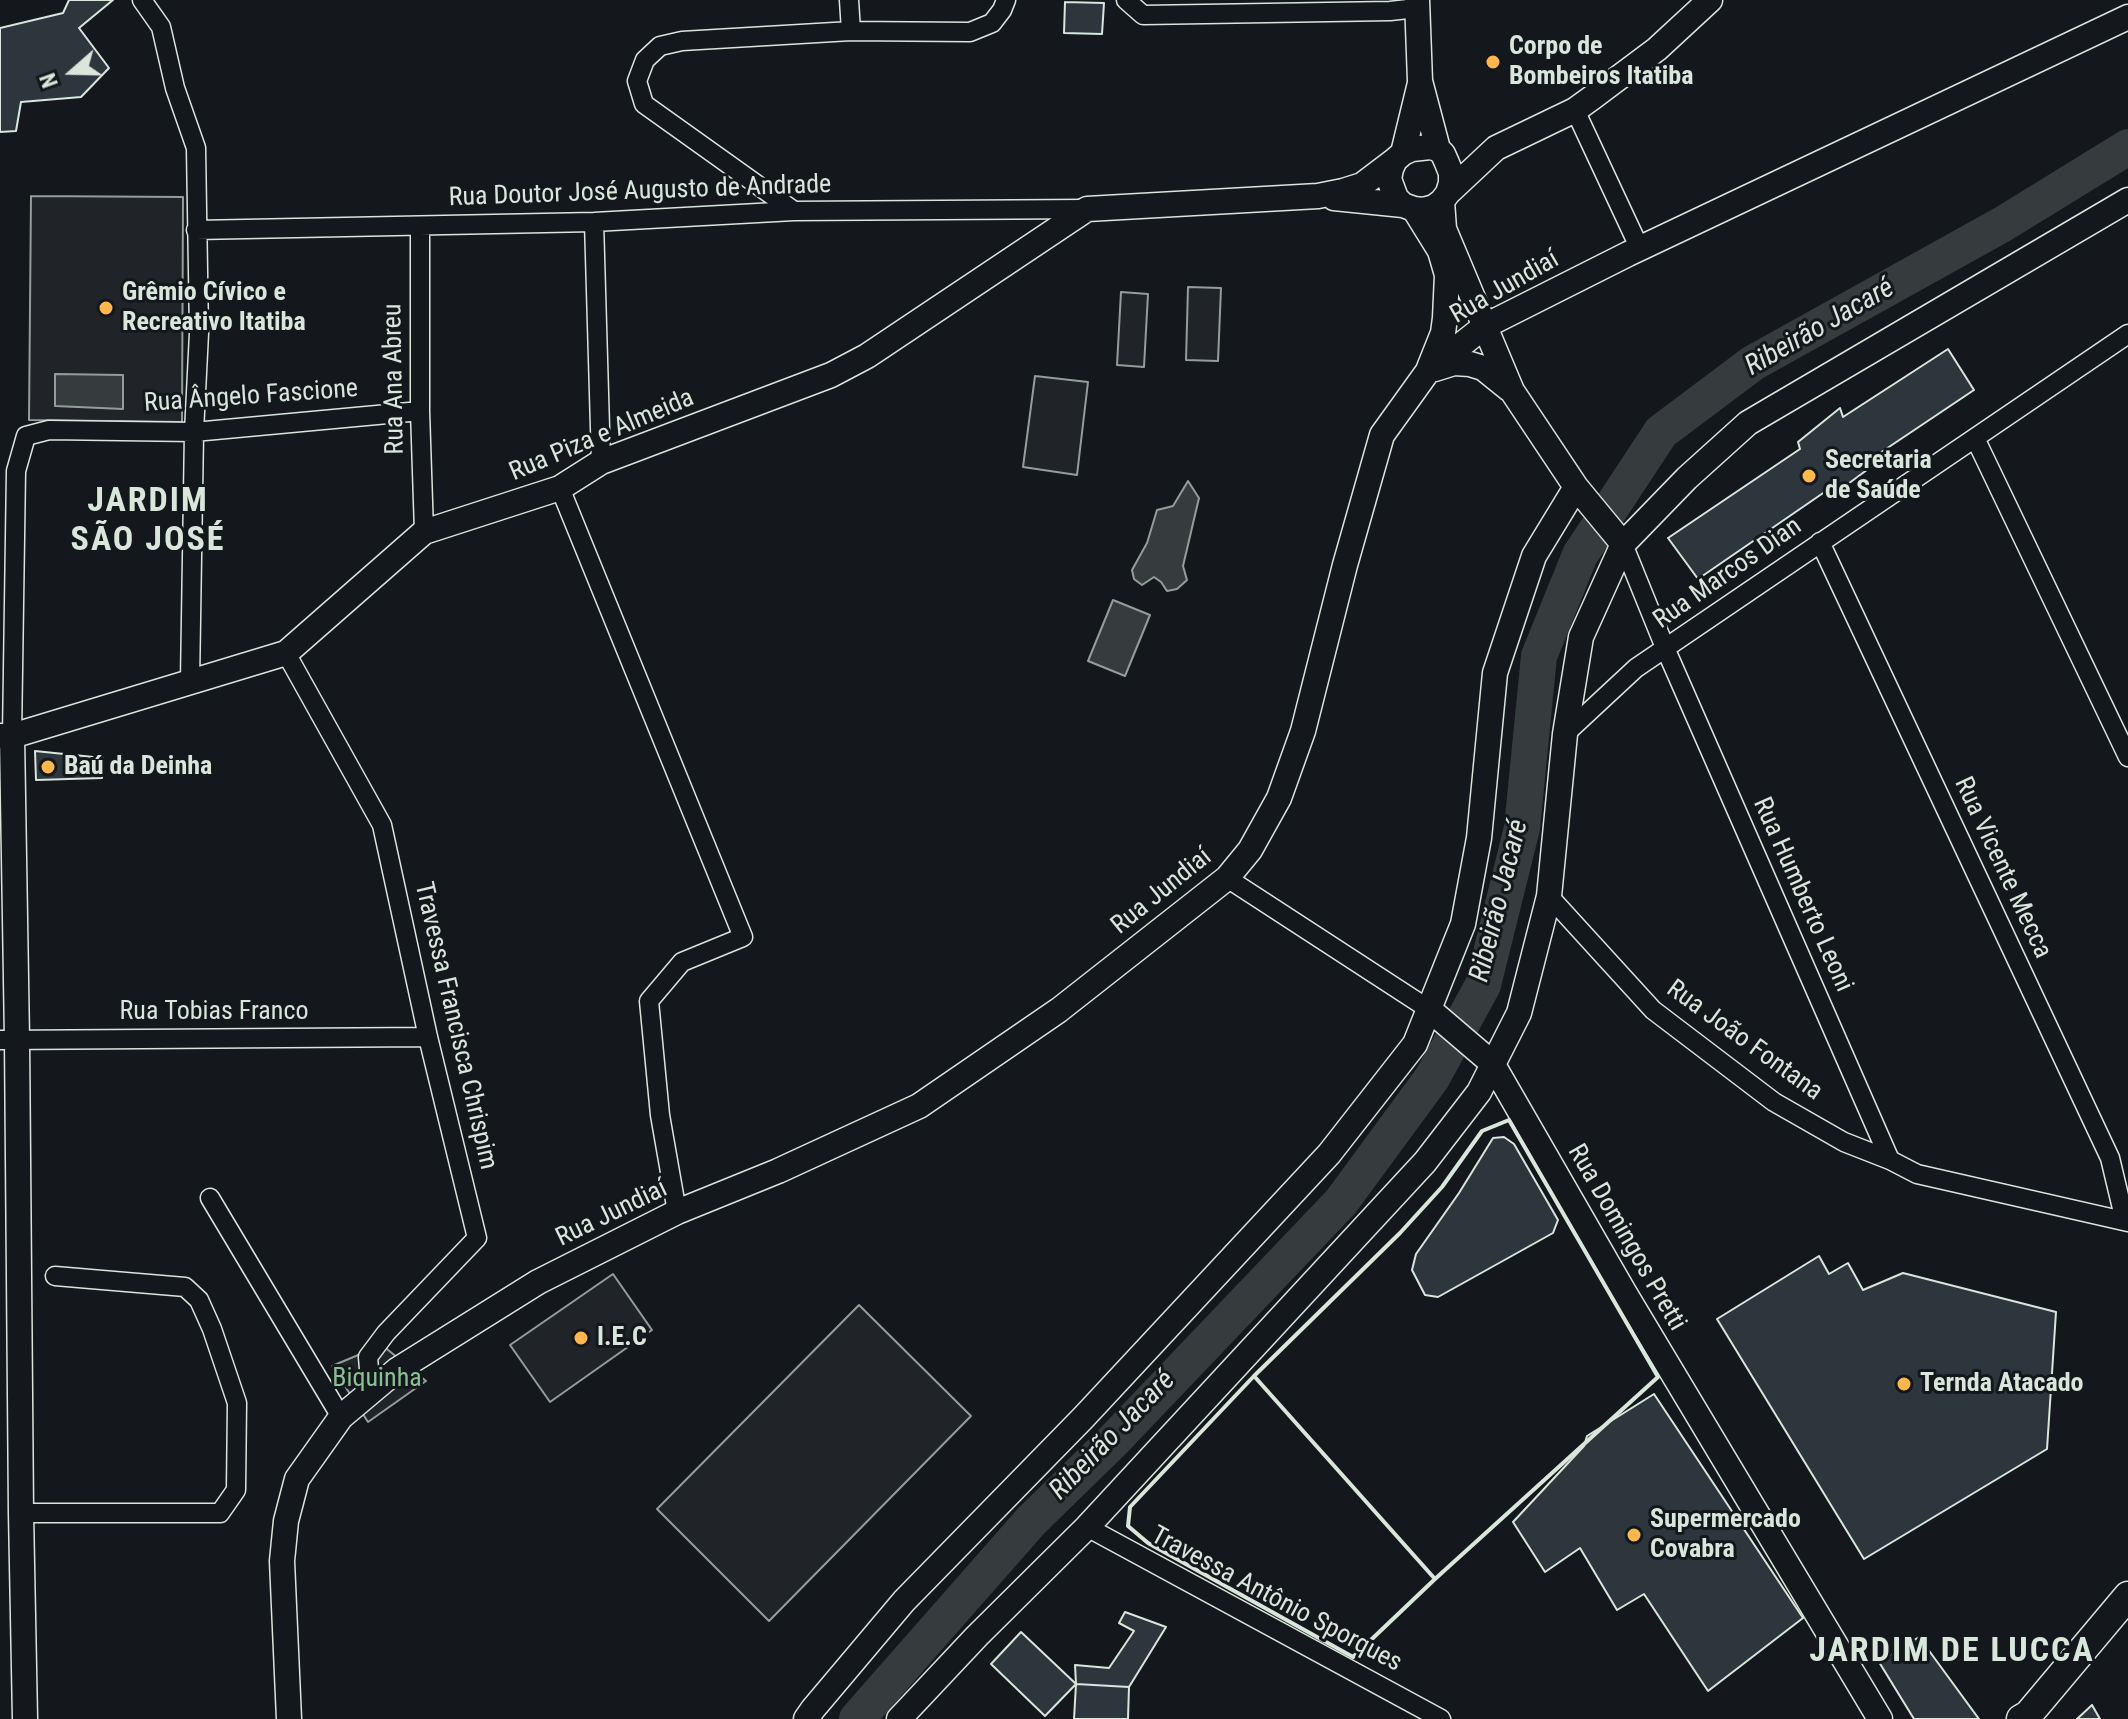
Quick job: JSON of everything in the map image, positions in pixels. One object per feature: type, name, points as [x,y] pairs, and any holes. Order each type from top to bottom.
[{"type":"main road","points":[[1318,196],[1423,210],[1434,207],[1496,148],[1575,110],[1657,49],[1710,0]]},
{"type":"main road","points":[[1417,4],[1420,81],[1440,152],[1451,173],[1451,183],[1445,197],[1444,229],[1512,391],[1580,492],[1617,538]]},
{"type":"main road","name":"Rua Jundiaí","points":[[289,1719],[282,1561],[286,1521],[297,1479],[341,1417],[397,1370],[538,1282],[677,1212],[778,1171],[919,1106],[1059,1010],[1227,878],[1250,850],[1279,798],[1303,731],[1382,435],[1428,371],[1485,326],[2128,17]]},
{"type":"main road","points":[[1420,81],[1399,156],[1389,179],[1396,198],[1409,207],[1440,251],[1447,275],[1443,333],[1428,371]]},
{"type":"main road","points":[[1087,209],[1318,196],[1362,185],[1412,149],[1422,147],[1440,152],[1496,148]]},
{"type":"main road","points":[[899,1719],[1087,1527],[1425,1162],[1479,1092],[1488,1060],[1519,1013],[1549,896],[1565,734],[1581,637],[1617,538],[1748,423],[2128,200]]},
{"type":"main road","name":"Rua Piza e Almeida","points":[[6,736],[286,653],[424,532],[560,488],[601,462],[831,375],[867,356],[1087,209]]},
{"type":"main road","points":[[1428,371],[1454,363],[1470,364],[1483,368],[1512,391]]},
{"type":"main road","points":[[806,1719],[904,1601],[1083,1418],[1329,1154],[1435,1014],[1463,924],[1479,838],[1495,673],[1534,556],[1580,492]]},
{"type":"main road","points":[[6,736],[10,1514],[25,1719]]},
{"type":"main road","name":"Rua Domingos Pretti","points":[[1435,1014],[1488,1060],[1880,1719]]},
{"type":"main road","points":[[2021,1719],[2028,1715],[2128,1596]]},
{"type":"street","points":[[142,0],[161,27],[175,88],[196,148],[199,333],[194,432],[190,681]]},
{"type":"street","points":[[849,0],[851,31]]},
{"type":"street","points":[[794,211],[644,104],[637,81],[645,60],[660,46],[682,41],[851,31],[970,32],[992,23],[1006,0]]},
{"type":"street","points":[[1126,0],[1143,15],[1390,11],[1417,4]]},
{"type":"street","points":[[1575,110],[1640,249]]},
{"type":"street","name":"Rua Doutor José Augusto de Andrade","points":[[196,230],[594,222],[794,211],[1087,209]]},
{"type":"street","points":[[594,222],[601,462]]},
{"type":"street","name":"Rua Ana Abreu","points":[[420,226],[420,411],[424,532]]},
{"type":"street","name":"Rua Marcos Dian","points":[[1565,734],[1636,668],[2128,334]]},
{"type":"street","name":"Rua Ângelo Fascione","points":[[8,471],[26,436],[49,430],[194,432],[420,411]]},
{"type":"street","points":[[1975,438],[2128,757]]},
{"type":"street","points":[[6,736],[8,471]]},
{"type":"street","points":[[560,488],[743,937],[682,962],[649,1001],[660,1115],[677,1212]]},
{"type":"street","name":"Rua Humberto Leoni","points":[[1617,538],[1890,1160]]},
{"type":"street","name":"Rua Vicente Mecca","points":[[1820,542],[2110,1158],[2126,1221]]},
{"type":"street","name":"Travessa Francisca Chrispim","points":[[286,653],[382,825],[428,1037],[477,1238],[386,1333],[368,1357],[371,1393]]},
{"type":"street","name":"Rua Domingos Pretti","points":[[1227,878],[1435,1014]]},
{"type":"street","name":"Rua João Fontana","points":[[1549,896],[1653,1010],[1774,1102],[1844,1142],[1917,1174],[2126,1221]]},
{"type":"street","name":"Rua Tobias Franco","points":[[9,1040],[428,1037]]},
{"type":"street","points":[[210,1198],[341,1417]]},
{"type":"street","points":[[10,1514],[220,1513],[236,1490],[237,1403],[199,1300],[185,1287],[55,1276]]},
{"type":"street","name":"Travessa Antônio Sporques","points":[[1087,1527],[1441,1719]]},
{"type":"green space","name":"Grêmio Cívico e Recreativo Itatiba","points":[[31,196],[183,197],[182,422],[29,420]]},
{"type":"green space","points":[[1188,287],[1221,288],[1218,361],[1186,360]]},
{"type":"green space","points":[[1121,292],[1148,294],[1144,367],[1117,365]]},
{"type":"green space","points":[[1035,376],[1088,382],[1077,475],[1023,467]]},
{"type":"green space","name":"I.E.C","points":[[613,1274],[652,1330],[550,1402],[510,1345]]},
{"type":"green space","points":[[859,1305],[971,1416],[769,1621],[657,1509]]},
{"type":"green space","name":"Biquinha","points":[[382,1345],[426,1381],[368,1422],[332,1366]]},
{"type":"shaded area","points":[[55,374],[123,375],[123,409],[55,406]]},
{"type":"shaded area","points":[[1188,481],[1199,498],[1183,566],[1187,580],[1177,589],[1167,591],[1154,577],[1142,585],[1134,579],[1132,570],[1147,543],[1157,510],[1173,506]]},
{"type":"shaded area","points":[[1113,600],[1150,615],[1125,676],[1088,661]]},
{"type":"building","points":[[69,0],[113,0],[79,28],[109,68],[81,97],[21,102],[16,131],[0,132],[0,28],[63,13]]},
{"type":"building","points":[[1065,2],[1104,3],[1102,34],[1064,33]]},
{"type":"building","name":"Secretaria de Saúde","points":[[1948,349],[1974,390],[1871,459],[1875,464],[1833,495],[1829,489],[1698,579],[1668,538],[1800,449],[1798,442],[1840,408],[1843,417]]},
{"type":"building","points":[[35,751],[103,758],[102,778],[36,780]]},
{"type":"building","points":[[1504,1137],[1514,1144],[1558,1220],[1553,1233],[1438,1297],[1425,1295],[1412,1270],[1416,1254],[1493,1138]]},
{"type":"building","name":"Ternda Atacado","points":[[1819,1256],[1829,1274],[1848,1263],[1863,1290],[1903,1273],[2056,1312],[2047,1449],[1864,1559],[1717,1319]]},
{"type":"building","name":"Supermercado Covabra","points":[[1654,1394],[1803,1618],[1708,1691],[1644,1594],[1617,1610],[1580,1548],[1545,1572],[1513,1522],[1584,1446],[1587,1436]]},
{"type":"building","points":[[1125,1612],[1166,1627],[1129,1687],[1076,1684],[1075,1665],[1109,1668],[1134,1631],[1119,1623]]},
{"type":"building","points":[[1021,1632],[1076,1684],[1045,1716],[991,1664]]},
{"type":"building","points":[[1919,1637],[1979,1719],[1914,1719],[1879,1662]]},
{"type":"building","points":[[1076,1684],[1129,1687],[1128,1719],[1074,1719]]},
{"type":"building","points":[[2092,1705],[2100,1719],[2077,1719]]},
{"type":"waterway","name":"Ribeirão Jacaré","points":[[857,1719],[1031,1521],[1114,1440],[1341,1202],[1432,1078],[1483,985],[1522,828],[1539,656],[1580,555],[1661,432],[1753,363],[2003,224],[2128,147]]},
{"type":"wall","points":[[1509,1120],[1658,1377],[1435,1579],[1254,1376],[1400,1233],[1442,1187],[1482,1131],[1509,1120]]},
{"type":"wall","points":[[1254,1376],[1435,1579],[1353,1657],[1148,1543],[1128,1526],[1130,1507],[1254,1376]]},
{"type":"place","name":"Corpo de Bombeiros Itatiba","points":[[1493,62]]},
{"type":"place","name":"Grêmio Cívico e Recreativo Itatiba","points":[[106,308]]},
{"type":"place","name":"Secretaria de Saúde","points":[[1809,476]]},
{"type":"place","name":"Baú da Deinha","points":[[48,767]]},
{"type":"place","name":"I.E.C","points":[[581,1338]]},
{"type":"place","name":"Ternda Atacado","points":[[1904,1384]]},
{"type":"place","name":"Supermercado Covabra","points":[[1634,1535]]},
{"type":"district","name":"JARDIM SÃO JOSÉ","points":[[148,522]]},
{"type":"district","name":"JARDIM DE LUCCA","points":[[1952,1652]]}]
